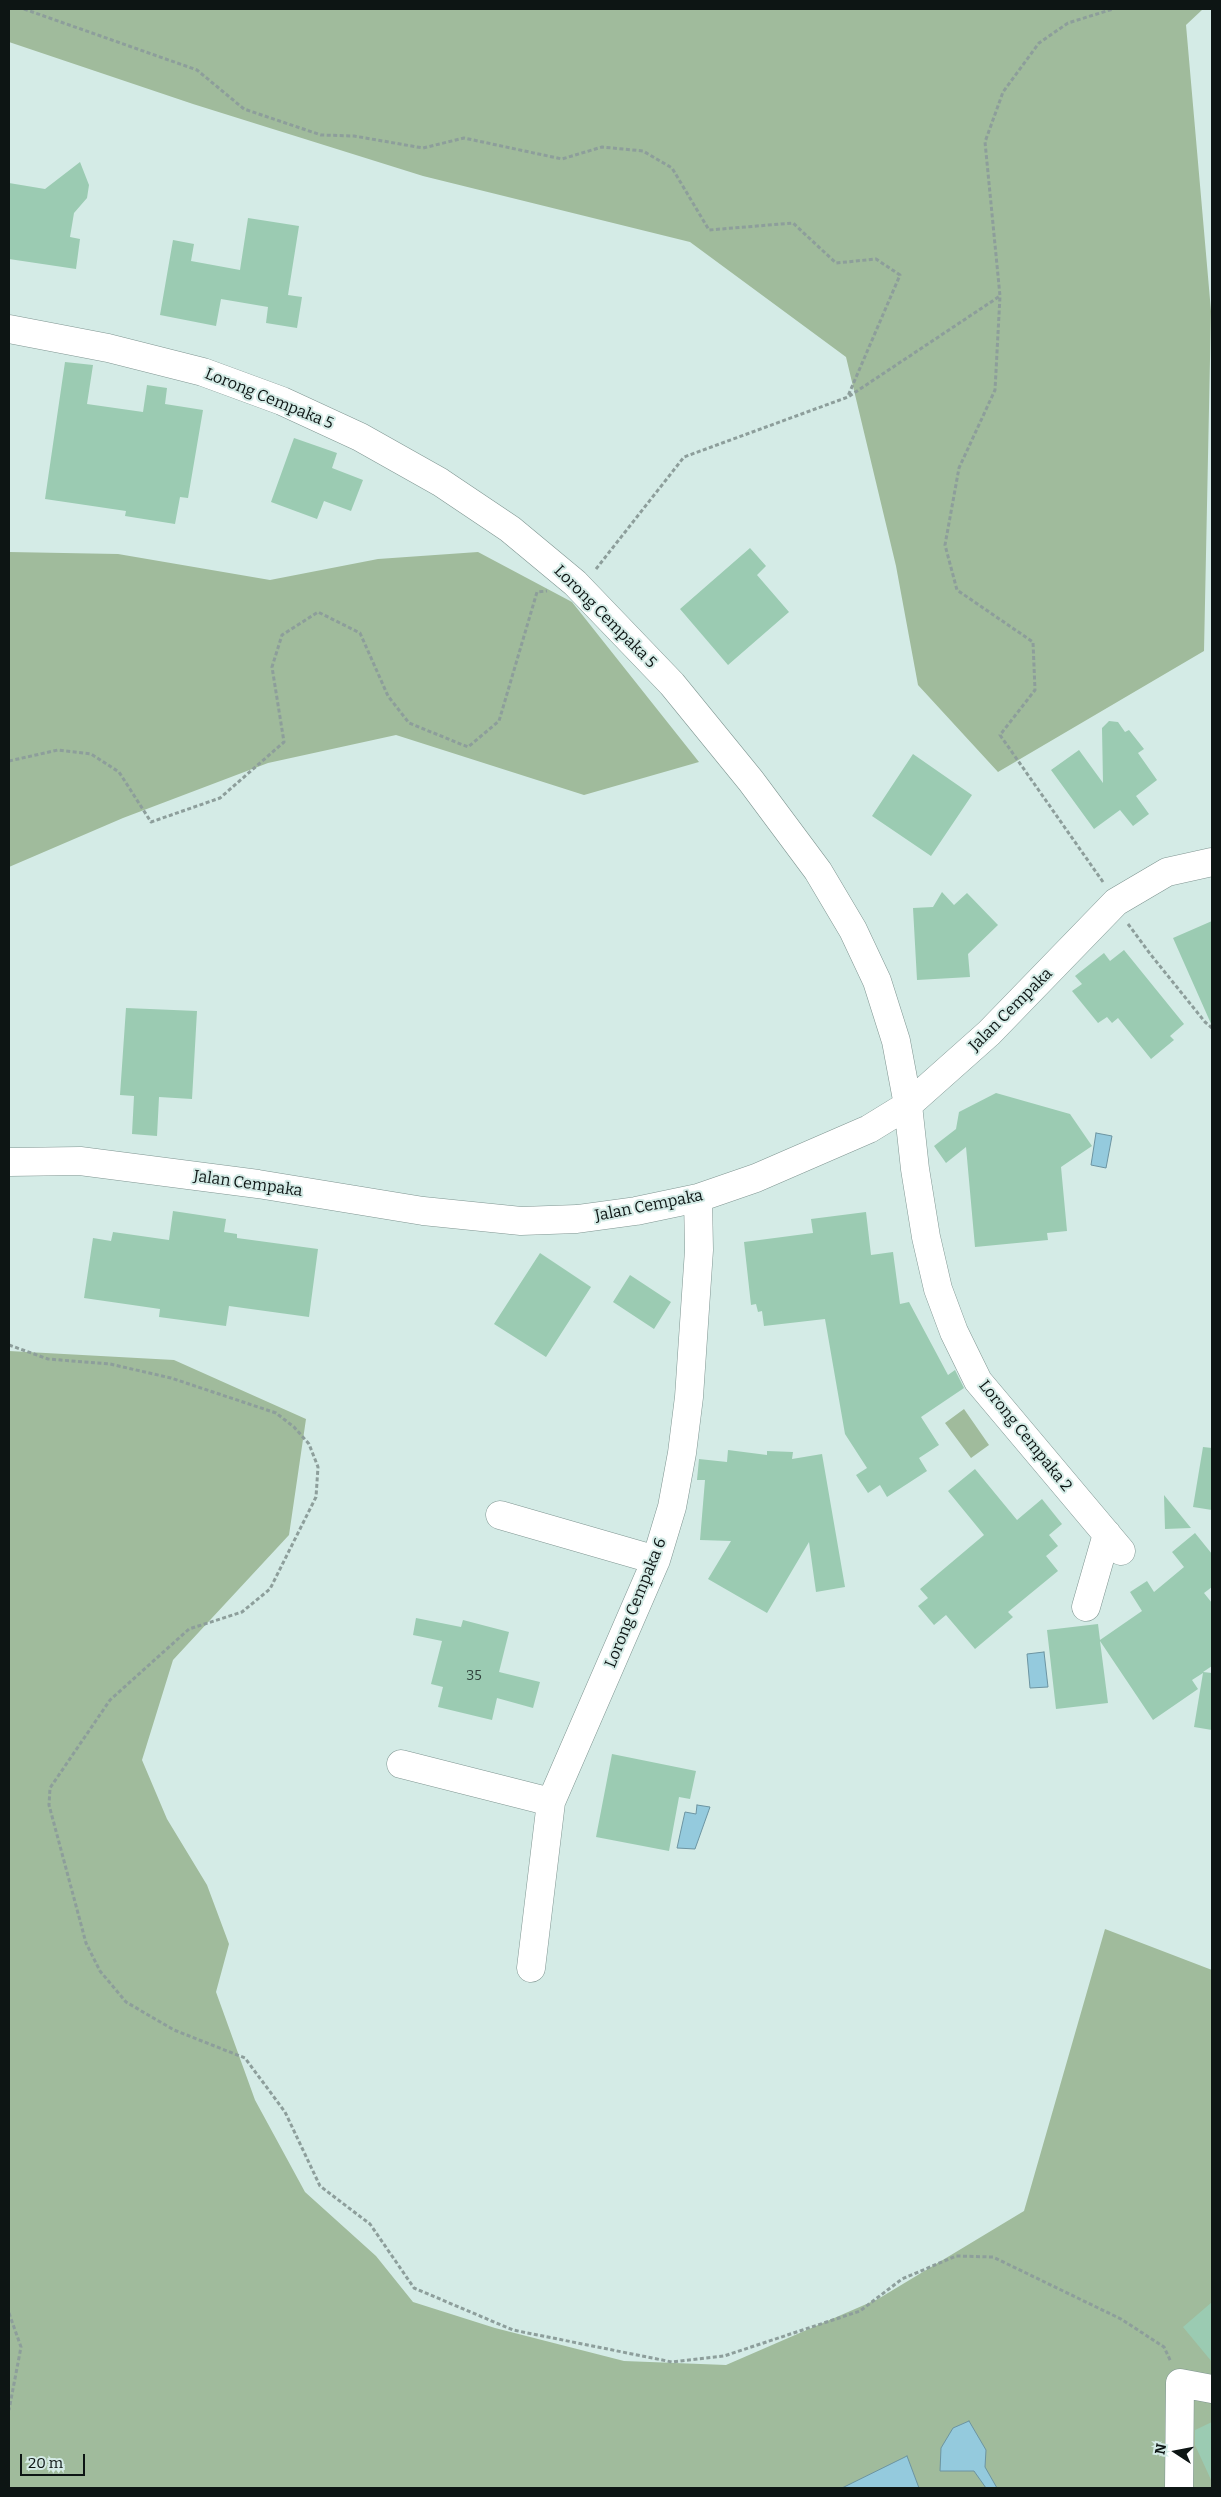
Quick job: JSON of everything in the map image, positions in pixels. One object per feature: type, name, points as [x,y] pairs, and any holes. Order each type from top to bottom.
[{"type":"street","name":"Lorong Cempaka 5","points":[[9,329],[108,348],[203,372],[282,401],[360,437],[440,482],[510,529],[580,588],[672,684],[751,781],[818,871],[853,930],[876,981],[896,1041],[908,1105]]},
{"type":"street","name":"Jalan Cempaka","points":[[9,1162],[80,1161],[258,1184],[423,1211],[521,1221],[577,1219],[636,1211],[698,1198],[756,1178],[869,1129],[908,1105],[989,1033],[1116,902],[1167,872],[1212,862]]},
{"type":"street","name":"Lorong Cempaka 2","points":[[908,1105],[914,1169],[926,1237],[938,1289],[954,1332],[978,1381],[1114,1542],[1086,1607]]},
{"type":"street","name":"Lorong Cempaka 6","points":[[531,1968],[551,1802],[656,1560],[672,1507],[682,1453],[689,1397],[699,1250],[698,1198]]},
{"type":"street","points":[[500,1515],[656,1560]]},
{"type":"street","points":[[401,1764],[551,1802]]},
{"type":"street","points":[[1179,2488],[1180,2383],[1212,2390]]},
{"type":"path","points":[[24,9],[197,70],[244,108],[321,135],[354,136],[423,148],[464,138],[562,159],[602,147],[643,151],[672,168],[709,230],[793,223],[836,263],[876,259],[900,275],[848,397]]},
{"type":"path","points":[[1113,9],[1068,23],[1038,43],[1003,92],[985,142],[1000,296],[995,390],[959,468],[944,546],[957,590],[1033,642],[1035,690],[1000,735],[1151,955],[1205,1022],[1212,1028]]},
{"type":"path","points":[[9,761],[58,750],[92,754],[119,772],[151,822],[220,798],[284,742],[272,667],[282,635],[318,612],[360,633],[388,696],[409,723],[468,747],[499,721],[537,592],[580,588],[684,457],[848,397],[1000,296]]},
{"type":"path","points":[[9,1344],[48,1359],[110,1364],[180,1381],[276,1413],[294,1427],[309,1444],[318,1467],[316,1498],[270,1589],[242,1612],[189,1628],[110,1700],[50,1788],[49,1805],[86,1943],[100,1971],[126,2002],[174,2030],[245,2058],[285,2112],[320,2186],[370,2224],[414,2288],[514,2330],[672,2362],[724,2356],[860,2311],[902,2279],[956,2256],[992,2257],[1121,2319],[1164,2347],[1180,2383]]},
{"type":"path","points":[[9,2313],[21,2347],[9,2410]]},
{"type":"green space","points":[[9,9],[1203,9],[1186,25],[1211,311],[1204,651],[998,772],[918,685],[896,566],[846,357],[690,242],[423,176],[193,104],[9,42]]},
{"type":"green space","points":[[9,552],[118,554],[270,580],[378,559],[478,552],[572,602],[699,762],[584,795],[396,735],[268,763],[123,818],[9,867]]},
{"type":"green space","points":[[9,1351],[174,1360],[306,1419],[289,1535],[173,1660],[142,1760],[167,1819],[207,1885],[229,1944],[216,1992],[255,2100],[305,2192],[376,2256],[413,2302],[495,2328],[624,2361],[726,2365],[878,2299],[1024,2211],[1105,1929],[1212,1970],[1212,2488],[9,2488]]},
{"type":"green space","points":[[964,1409],[989,1445],[971,1458],[945,1423]]},
{"type":"water","points":[[1096,1133],[1112,1136],[1106,1168],[1091,1165]]},
{"type":"water","points":[[1044,1652],[1048,1687],[1030,1688],[1027,1654]]},
{"type":"water","points":[[697,1805],[710,1807],[695,1849],[677,1848],[685,1812],[696,1814]]},
{"type":"water","points":[[969,2421],[986,2450],[985,2467],[997,2488],[986,2488],[974,2471],[940,2471],[941,2448],[953,2428]]},
{"type":"water","points":[[907,2456],[919,2488],[842,2488]]},
{"type":"building","points":[[80,162],[89,185],[87,198],[74,213],[70,237],[80,239],[76,269],[9,259],[9,183],[45,189]]},
{"type":"building","points":[[248,218],[299,226],[288,295],[302,297],[297,328],[266,323],[268,307],[221,299],[216,326],[160,315],[173,240],[194,244],[191,261],[240,270]]},
{"type":"building","points":[[65,362],[93,365],[87,404],[143,412],[147,385],[167,388],[165,404],[203,410],[188,498],[180,497],[175,524],[125,516],[126,511],[45,499]]},
{"type":"building","points":[[294,438],[337,453],[332,468],[363,480],[351,511],[324,501],[317,519],[271,502]]},
{"type":"building","points":[[750,548],[766,566],[757,575],[789,612],[728,665],[680,609]]},
{"type":"building","points":[[1109,721],[1118,722],[1125,732],[1129,730],[1144,749],[1138,753],[1157,780],[1136,796],[1149,814],[1133,826],[1120,810],[1094,829],[1051,770],[1079,750],[1103,783],[1102,728]]},
{"type":"building","points":[[913,754],[972,795],[931,856],[872,816]]},
{"type":"building","points":[[942,892],[954,905],[967,893],[998,925],[968,954],[970,977],[917,980],[913,908],[933,907]]},
{"type":"building","points":[[1212,921],[1212,1026],[1173,938]]},
{"type":"building","points":[[1124,950],[1184,1024],[1170,1036],[1174,1040],[1151,1059],[1118,1018],[1112,1023],[1107,1017],[1098,1023],[1072,991],[1082,984],[1075,976],[1104,953],[1110,961]]},
{"type":"building","points":[[126,1008],[197,1011],[192,1099],[159,1097],[157,1136],[132,1134],[134,1096],[120,1095]]},
{"type":"building","points":[[996,1093],[1070,1114],[1092,1146],[1061,1167],[1067,1231],[1047,1233],[1048,1240],[975,1247],[966,1147],[946,1163],[934,1146],[956,1129],[959,1112]]},
{"type":"building","points":[[173,1211],[226,1219],[224,1232],[237,1234],[237,1238],[318,1249],[309,1317],[229,1306],[226,1326],[159,1317],[160,1309],[84,1298],[93,1238],[111,1241],[113,1232],[169,1240]]},
{"type":"building","points":[[866,1212],[871,1255],[893,1252],[900,1304],[909,1302],[948,1375],[955,1370],[964,1388],[921,1417],[939,1445],[919,1458],[927,1471],[887,1497],[880,1485],[868,1493],[856,1475],[867,1468],[845,1434],[825,1319],[764,1326],[762,1311],[758,1312],[756,1304],[751,1305],[744,1242],[813,1233],[811,1219]]},
{"type":"building","points":[[540,1253],[591,1287],[546,1357],[494,1324]]},
{"type":"building","points":[[630,1275],[671,1302],[654,1329],[613,1302]]},
{"type":"building","points":[[1203,1447],[1212,1448],[1212,1510],[1193,1507]]},
{"type":"building","points":[[728,1450],[767,1455],[767,1451],[793,1452],[792,1459],[822,1454],[845,1587],[816,1592],[809,1542],[767,1613],[708,1579],[731,1541],[700,1540],[705,1480],[697,1480],[699,1459],[727,1462]]},
{"type":"building","points":[[975,1469],[1017,1520],[1042,1499],[1062,1524],[1049,1535],[1058,1546],[1046,1556],[1058,1571],[1008,1612],[1013,1617],[975,1649],[946,1615],[934,1625],[918,1606],[928,1598],[920,1589],[984,1535],[948,1491]]},
{"type":"building","points":[[1164,1495],[1191,1528],[1165,1529]]},
{"type":"building","points":[[1195,1533],[1212,1554],[1212,1587],[1204,1593],[1212,1603],[1212,1666],[1203,1672],[1212,1673],[1212,1730],[1194,1727],[1203,1673],[1192,1680],[1198,1689],[1153,1720],[1100,1641],[1108,1703],[1056,1709],[1047,1630],[1098,1624],[1100,1640],[1142,1611],[1130,1592],[1147,1581],[1154,1592],[1184,1567],[1172,1552]]},
{"type":"building","points":[[416,1618],[461,1627],[463,1620],[509,1632],[499,1672],[540,1682],[533,1708],[497,1698],[492,1720],[438,1707],[443,1687],[431,1684],[442,1641],[413,1635]]},
{"type":"building","points":[[612,1754],[696,1771],[690,1799],[679,1797],[669,1851],[596,1837]]},
{"type":"building","points":[[1212,2302],[1212,2362],[1183,2327]]},
{"type":"building","points":[[1212,2422],[1212,2482],[1195,2445],[1195,2430]]}]
